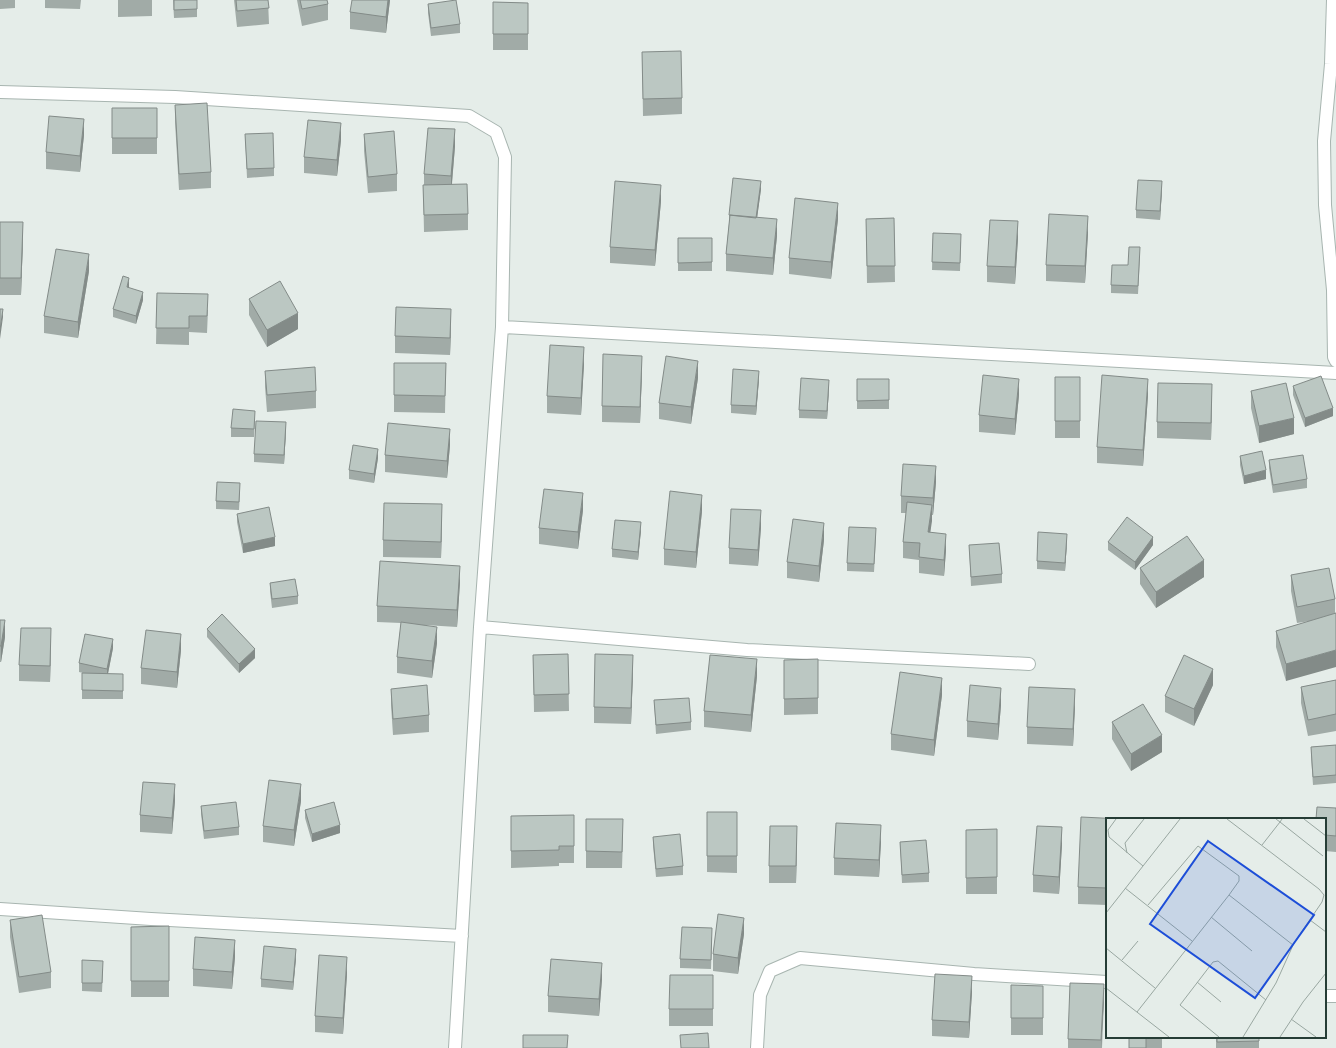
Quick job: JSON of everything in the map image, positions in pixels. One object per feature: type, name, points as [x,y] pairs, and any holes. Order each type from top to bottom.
[{"type":"street","points":[[1333,0],[1334,64],[1324,141],[1325,205],[1333,290],[1334,357],[1336,361]]},
{"type":"street","points":[[0,92],[174,97],[469,116],[496,132],[505,157],[502,327],[480,627],[455,1048]]},
{"type":"street","points":[[502,327],[1336,373]]},
{"type":"street","points":[[480,627],[747,650],[1029,664]]},
{"type":"street","points":[[0,909],[462,936]]},
{"type":"street","points":[[757,1048],[760,995],[770,971],[800,958],[974,974],[1106,982]]},
{"type":"building","points":[[174,0],[197,0],[197,9],[174,10]]},
{"type":"building","points":[[236,0],[268,0],[269,8],[237,11]]},
{"type":"building","points":[[300,0],[327,0],[328,4],[302,9]]},
{"type":"building","points":[[352,0],[388,0],[386,17],[350,12]]},
{"type":"building","points":[[456,0],[460,24],[431,28],[428,4]]},
{"type":"building","points":[[493,2],[528,3],[528,34],[493,34]]},
{"type":"building","points":[[681,51],[682,98],[643,99],[642,52]]},
{"type":"building","points":[[207,103],[211,172],[179,174],[175,105]]},
{"type":"building","points":[[112,108],[157,108],[157,138],[112,138]]},
{"type":"building","points":[[49,116],[84,119],[80,156],[46,152]]},
{"type":"building","points":[[308,120],[341,123],[337,160],[304,157]]},
{"type":"building","points":[[428,128],[455,129],[451,176],[424,174]]},
{"type":"building","points":[[394,131],[397,174],[368,177],[364,134]]},
{"type":"building","points":[[273,133],[274,168],[247,169],[245,134]]},
{"type":"building","points":[[733,178],[761,181],[756,218],[729,215]]},
{"type":"building","points":[[1138,180],[1162,181],[1160,211],[1136,210]]},
{"type":"building","points":[[615,181],[661,185],[655,250],[610,247]]},
{"type":"building","points":[[467,184],[468,214],[424,215],[423,185]]},
{"type":"building","points":[[795,198],[838,203],[831,262],[789,258]]},
{"type":"building","points":[[1049,214],[1088,216],[1085,266],[1046,265]]},
{"type":"building","points":[[730,215],[777,219],[773,258],[726,254]]},
{"type":"building","points":[[894,218],[895,266],[867,266],[866,219]]},
{"type":"building","points":[[990,220],[1018,221],[1015,267],[987,266]]},
{"type":"building","points":[[0,222],[23,222],[21,278],[0,278]]},
{"type":"building","points":[[933,233],[961,234],[960,263],[932,262]]},
{"type":"building","points":[[678,238],[712,238],[712,262],[678,263]]},
{"type":"building","points":[[1129,247],[1140,247],[1138,286],[1111,285],[1112,265],[1128,265]]},
{"type":"building","points":[[56,249],[89,254],[78,322],[44,316]]},
{"type":"building","points":[[123,276],[129,278],[127,287],[143,292],[136,316],[113,309]]},
{"type":"building","points":[[280,281],[298,313],[267,330],[249,299]]},
{"type":"building","points":[[157,293],[208,294],[207,316],[189,316],[189,328],[156,328]]},
{"type":"building","points":[[396,307],[451,309],[450,338],[395,336]]},
{"type":"building","points":[[0,309],[3,309],[0,330]]},
{"type":"building","points":[[550,345],[584,347],[581,398],[547,396]]},
{"type":"building","points":[[603,354],[642,356],[640,407],[602,406]]},
{"type":"building","points":[[666,356],[698,361],[691,407],[659,403]]},
{"type":"building","points":[[394,363],[446,363],[445,396],[394,395]]},
{"type":"building","points":[[315,367],[316,391],[267,395],[265,371]]},
{"type":"building","points":[[733,369],[759,371],[756,406],[731,405]]},
{"type":"building","points":[[983,375],[1019,379],[1015,419],[979,415]]},
{"type":"building","points":[[1102,375],[1148,379],[1143,450],[1097,447]]},
{"type":"building","points":[[1321,376],[1333,408],[1305,418],[1293,386]]},
{"type":"building","points":[[1055,377],[1080,377],[1080,421],[1055,421]]},
{"type":"building","points":[[801,378],[829,380],[827,411],[799,410]]},
{"type":"building","points":[[857,379],[889,379],[889,400],[857,401]]},
{"type":"building","points":[[1158,383],[1212,384],[1211,423],[1157,422]]},
{"type":"building","points":[[1286,383],[1294,418],[1259,426],[1251,391]]},
{"type":"building","points":[[233,409],[255,411],[254,429],[231,428]]},
{"type":"building","points":[[256,421],[286,422],[284,455],[254,454]]},
{"type":"building","points":[[388,423],[450,429],[447,461],[385,455]]},
{"type":"building","points":[[353,445],[378,449],[374,474],[349,470]]},
{"type":"building","points":[[1262,451],[1266,470],[1244,476],[1240,456]]},
{"type":"building","points":[[1303,455],[1307,479],[1273,485],[1269,460]]},
{"type":"building","points":[[903,464],[936,466],[933,498],[901,496]]},
{"type":"building","points":[[217,482],[240,483],[239,502],[216,501]]},
{"type":"building","points":[[544,489],[583,493],[578,532],[539,528]]},
{"type":"building","points":[[670,491],[702,495],[696,552],[664,549]]},
{"type":"building","points":[[907,502],[932,505],[928,532],[946,534],[944,560],[919,557],[920,543],[903,542]]},
{"type":"building","points":[[384,503],[442,504],[441,542],[383,540]]},
{"type":"building","points":[[269,507],[275,537],[243,544],[237,514]]},
{"type":"building","points":[[731,509],[761,510],[758,550],[729,548]]},
{"type":"building","points":[[1127,517],[1153,537],[1135,562],[1108,542]]},
{"type":"building","points":[[793,519],[824,523],[819,566],[787,562]]},
{"type":"building","points":[[615,520],[641,522],[638,552],[612,549]]},
{"type":"building","points":[[849,527],[876,528],[874,564],[847,563]]},
{"type":"building","points":[[1038,532],[1067,534],[1065,563],[1037,561]]},
{"type":"building","points":[[1187,536],[1204,560],[1156,592],[1140,568]]},
{"type":"building","points":[[999,543],[1002,574],[971,577],[969,545]]},
{"type":"building","points":[[380,561],[460,566],[457,610],[377,606]]},
{"type":"building","points":[[1329,568],[1335,599],[1297,607],[1291,575]]},
{"type":"building","points":[[295,579],[298,596],[272,599],[270,583]]},
{"type":"building","points":[[1336,613],[1336,650],[1286,664],[1276,631]]},
{"type":"building","points":[[222,614],[255,649],[239,664],[207,629]]},
{"type":"building","points":[[0,620],[5,620],[1,646],[0,646]]},
{"type":"building","points":[[401,622],[437,627],[432,661],[397,657]]},
{"type":"building","points":[[21,628],[51,628],[50,666],[19,665]]},
{"type":"building","points":[[146,630],[181,634],[177,672],[141,668]]},
{"type":"building","points":[[85,634],[113,639],[107,669],[79,663]]},
{"type":"building","points":[[568,654],[569,694],[534,695],[533,655]]},
{"type":"building","points":[[595,654],[633,655],[631,708],[594,707]]},
{"type":"building","points":[[710,655],[757,659],[751,715],[704,711]]},
{"type":"building","points":[[1184,655],[1213,669],[1194,709],[1165,696]]},
{"type":"building","points":[[818,659],[818,698],[784,699],[784,660]]},
{"type":"building","points":[[900,672],[942,678],[934,740],[891,734]]},
{"type":"building","points":[[82,673],[123,674],[123,691],[82,690]]},
{"type":"building","points":[[1336,680],[1336,714],[1308,720],[1301,687]]},
{"type":"building","points":[[427,685],[429,715],[393,719],[391,689]]},
{"type":"building","points":[[970,685],[1001,688],[998,724],[967,721]]},
{"type":"building","points":[[1029,687],[1075,689],[1073,729],[1027,727]]},
{"type":"building","points":[[689,698],[691,722],[656,725],[654,700]]},
{"type":"building","points":[[1143,704],[1162,735],[1131,754],[1112,722]]},
{"type":"building","points":[[1336,745],[1336,775],[1313,777],[1311,747]]},
{"type":"building","points":[[269,780],[301,784],[294,830],[263,826]]},
{"type":"building","points":[[143,782],[175,784],[172,818],[140,815]]},
{"type":"building","points":[[236,802],[239,827],[204,831],[201,806]]},
{"type":"building","points":[[334,802],[340,825],[312,834],[305,810]]},
{"type":"building","points":[[1317,807],[1336,808],[1336,836],[1326,835],[1326,818],[1316,818]]},
{"type":"building","points":[[707,812],[737,812],[737,856],[707,856]]},
{"type":"building","points":[[574,815],[574,846],[559,846],[559,850],[511,851],[511,816]]},
{"type":"building","points":[[1081,817],[1106,818],[1106,888],[1078,887]]},
{"type":"building","points":[[586,819],[623,819],[622,852],[586,851]]},
{"type":"building","points":[[836,823],[881,825],[879,860],[834,858]]},
{"type":"building","points":[[770,826],[797,826],[796,866],[769,866]]},
{"type":"building","points":[[1037,826],[1062,827],[1059,877],[1033,875]]},
{"type":"building","points":[[997,829],[997,877],[966,878],[966,830]]},
{"type":"building","points":[[680,834],[683,866],[656,869],[653,837]]},
{"type":"building","points":[[926,840],[929,873],[902,875],[900,842]]},
{"type":"building","points":[[718,914],[744,918],[738,958],[713,954]]},
{"type":"building","points":[[42,915],[51,972],[19,977],[10,920]]},
{"type":"building","points":[[169,926],[169,981],[131,981],[131,927]]},
{"type":"building","points":[[682,927],[712,928],[711,960],[680,959]]},
{"type":"building","points":[[195,937],[235,940],[232,972],[193,969]]},
{"type":"building","points":[[264,946],[296,949],[293,982],[261,979]]},
{"type":"building","points":[[319,955],[347,957],[343,1018],[315,1016]]},
{"type":"building","points":[[551,959],[602,963],[599,999],[548,996]]},
{"type":"building","points":[[82,960],[103,961],[102,983],[82,983]]},
{"type":"building","points":[[935,974],[972,976],[969,1022],[932,1020]]},
{"type":"building","points":[[670,975],[713,975],[713,1009],[669,1009]]},
{"type":"building","points":[[1070,983],[1104,984],[1101,1040],[1068,1039]]},
{"type":"building","points":[[1011,985],[1043,986],[1043,1018],[1011,1018]]},
{"type":"building","points":[[708,1033],[709,1048],[681,1048],[680,1035]]},
{"type":"building","points":[[523,1035],[568,1035],[567,1048],[523,1048]]},
{"type":"building","points":[[1129,1038],[1146,1038],[1146,1048],[1129,1048]]},
{"type":"building","points":[[1217,1038],[1259,1038],[1259,1041],[1217,1042]]}]
